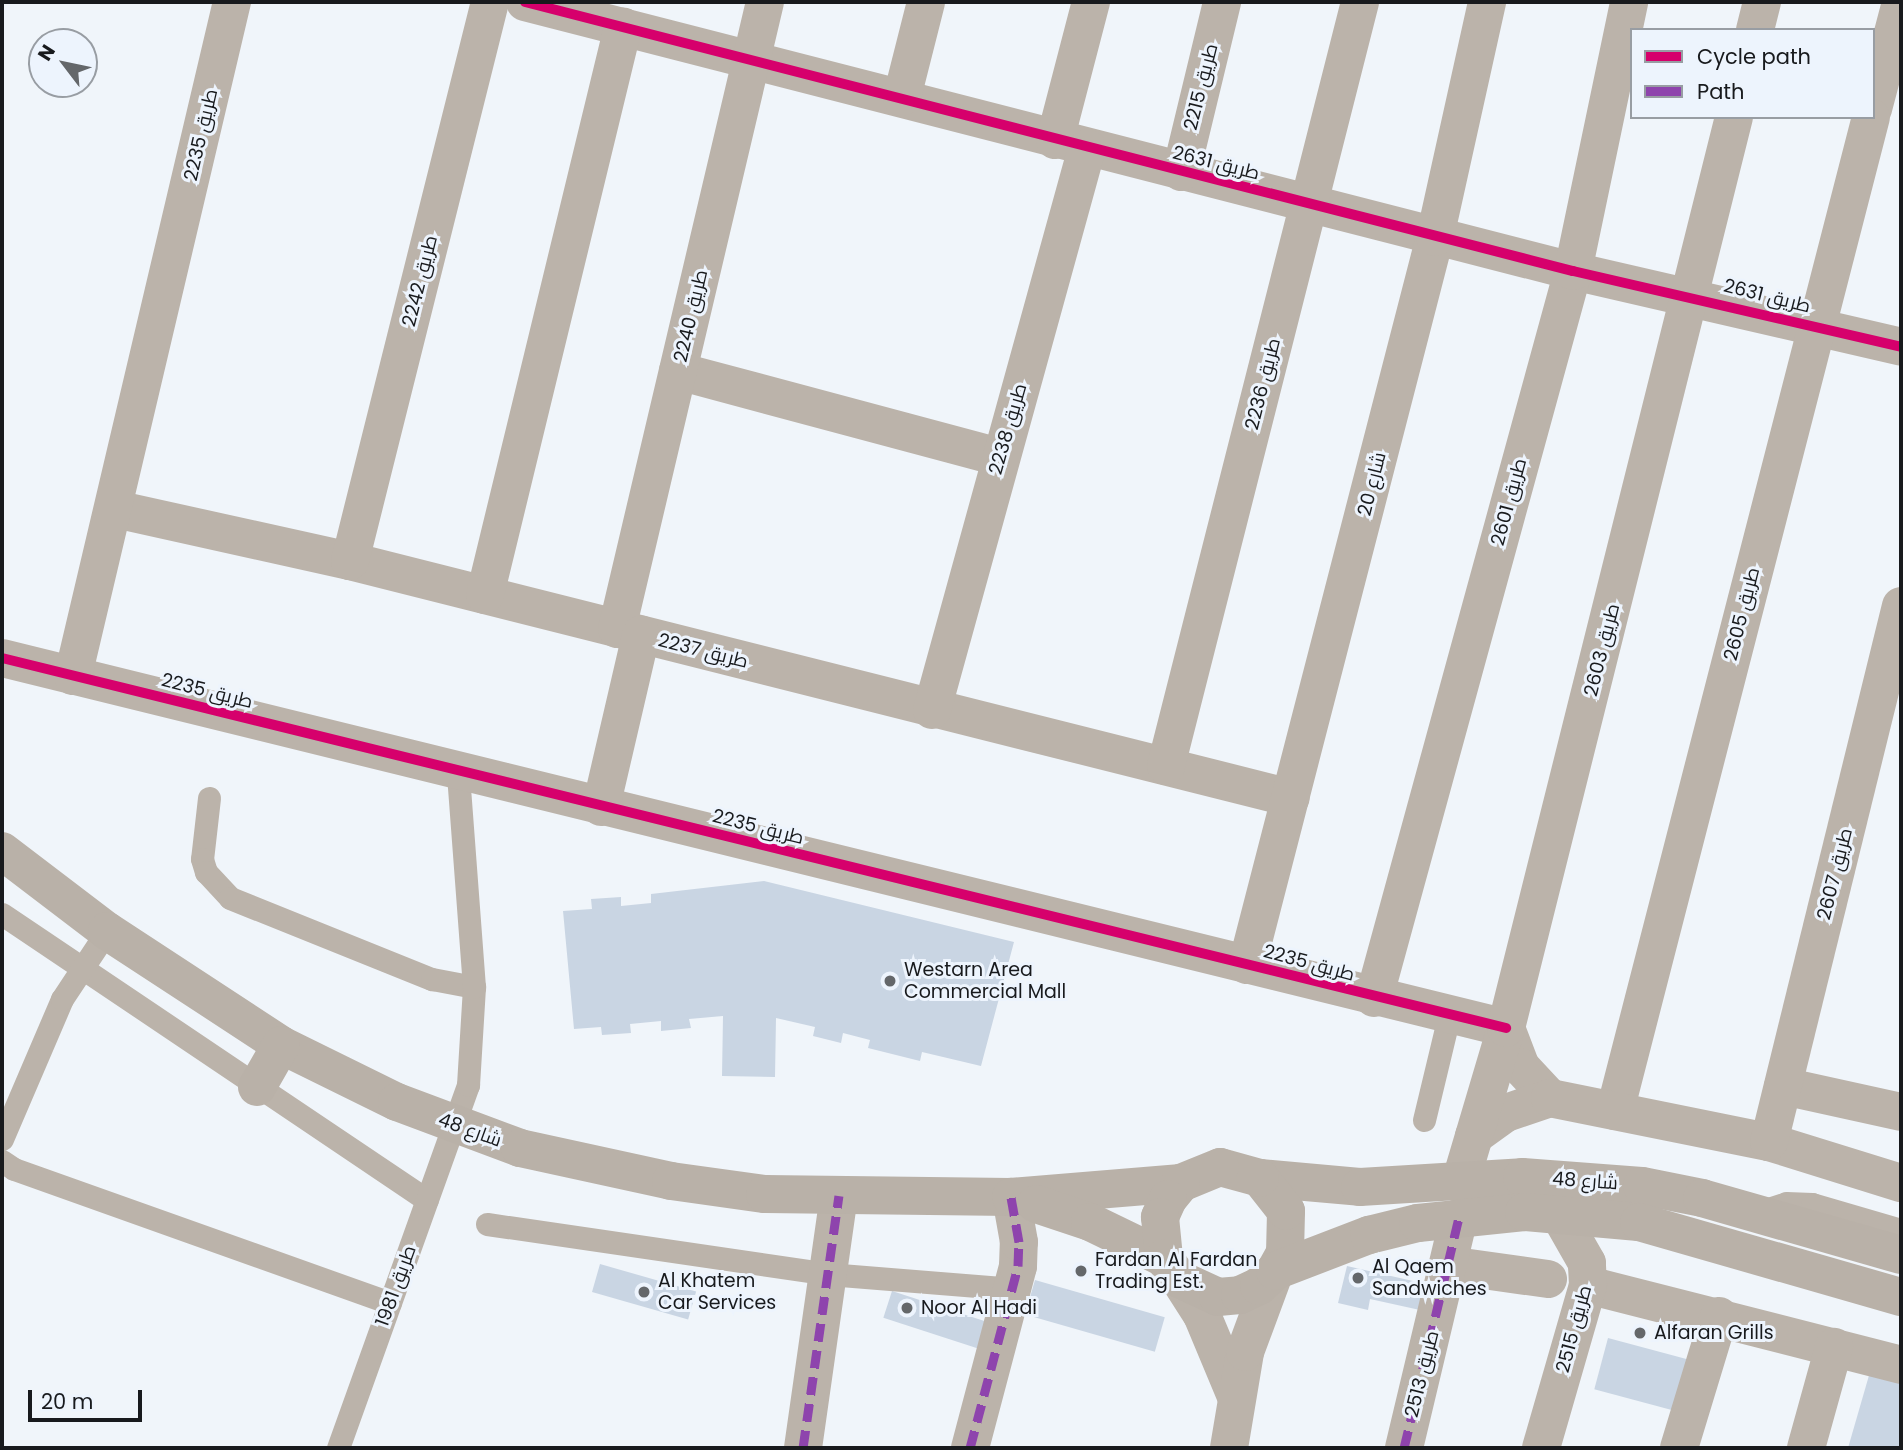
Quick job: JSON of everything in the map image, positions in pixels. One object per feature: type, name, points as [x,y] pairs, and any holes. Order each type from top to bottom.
[{"type":"street","name":"طريق 2235","points":[[73,676],[115,509],[232,2]]},
{"type":"street","name":"طريق 2242","points":[[350,561],[490,2]]},
{"type":"street","name":"طريق 2631","points":[[525,2],[1573,271],[1691,296],[1901,347]]},
{"type":"street","name":"طريق 2240","points":[[601,807],[629,632],[678,370],[765,2]]},
{"type":"street","points":[[902,97],[926,2]]},
{"type":"street","name":"طريق 2238","points":[[932,710],[1000,457],[1071,144],[1091,2]]},
{"type":"street","name":"طريق 2215","points":[[1181,172],[1222,2]]},
{"type":"street","name":"طريق 2236","points":[[1166,766],[1360,2]]},
{"type":"street","name":"شارع 20","points":[[1247,965],[1435,236],[1488,2]]},
{"type":"street","name":"طريق 2601","points":[[1374,998],[1573,271],[1629,2]]},
{"type":"street","points":[[1756,28],[1762,2]]},
{"type":"street","points":[[1875,101],[1901,2]]},
{"type":"street","points":[[485,595],[623,27]]},
{"type":"street","name":"طريق 2603","points":[[1460,1199],[1474,1136],[1506,1028],[1734,119]]},
{"type":"street","name":"طريق 2605","points":[[1615,1111],[1870,119]]},
{"type":"street","points":[[678,370],[1000,457]]},
{"type":"street","name":"طريق 2237","points":[[115,509],[350,561],[932,710],[1291,798]]},
{"type":"street","name":"طريق 2607","points":[[1769,1142],[1901,606]]},
{"type":"street","name":"طريق 2235","points":[[2,658],[1374,998],[1506,1028]]},
{"type":"street","name":"شارع 48","points":[[2,851],[107,931],[281,1045],[397,1102],[520,1148],[671,1181],[765,1194],[1011,1196],[1181,1183]]},
{"type":"street","points":[[1506,1028],[1521,1067],[1550,1098]]},
{"type":"street","points":[[257,1087],[281,1045]]},
{"type":"street","points":[[1783,1086],[1901,1112]]},
{"type":"street","points":[[1474,1136],[1506,1113],[1550,1098],[1769,1142],[1899,1173]]},
{"type":"street","points":[[1229,1448],[1235,1394],[1258,1311],[1287,1242],[1286,1211],[1260,1178],[1220,1167],[1181,1183],[1160,1217],[1172,1268],[1206,1325],[1235,1394]]},
{"type":"street","name":"شارع 48","points":[[1260,1178],[1360,1187],[1639,1222],[1901,1297]]},
{"type":"street","name":"شارع 48","points":[[1275,1271],[1460,1199],[1583,1179],[1654,1189],[1757,1213],[1901,1255]]},
{"type":"street","points":[[803,1448],[839,1196]]},
{"type":"street","points":[[970,1448],[1014,1289],[1019,1242],[1011,1196]]},
{"type":"street","name":"شارع 48","points":[[1011,1196],[1090,1222],[1172,1268]]},
{"type":"street","name":"طريق 2513","points":[[1404,1448],[1448,1265],[1460,1199]]},
{"type":"street","name":"طريق 2515","points":[[1541,1448],[1588,1285],[1582,1252],[1559,1214]]},
{"type":"street","points":[[1448,1265],[1548,1279]]},
{"type":"street","points":[[1172,1268],[1218,1297],[1259,1286],[1275,1271]]},
{"type":"street","points":[[1588,1285],[1719,1316],[1901,1365]]},
{"type":"street","points":[[1679,1448],[1719,1316]]},
{"type":"street","points":[[1806,1448],[1834,1347]]},
{"type":"lane","name":"طريق 1981","points":[[338,1448],[454,1124],[472,1058],[474,987],[458,772]]},
{"type":"lane","points":[[209,797],[202,859],[211,879],[230,898],[432,979],[474,987]]},
{"type":"lane","points":[[2,915],[427,1200]]},
{"type":"lane","points":[[2,1139],[62,999],[107,931]]},
{"type":"lane","points":[[1424,1120],[1449,1016]]},
{"type":"lane","points":[[2,1161],[14,1169],[390,1303]]},
{"type":"lane","points":[[1757,1213],[1786,1203],[1812,1204],[1901,1230]]},
{"type":"lane","points":[[487,1224],[828,1274],[1014,1289]]},
{"type":"building","name":"Westarn Area Commercial Mall","points":[[764,881],[1014,942],[981,1066],[922,1052],[920,1061],[868,1048],[870,1040],[843,1033],[841,1043],[813,1036],[815,1027],[776,1018],[775,1077],[722,1076],[723,1016],[689,1019],[691,1028],[661,1031],[661,1021],[630,1024],[631,1033],[602,1035],[601,1027],[574,1029],[563,911],[592,909],[591,899],[621,897],[621,906],[651,903],[651,894]]},
{"type":"building","name":"Al Khatem Car Services","points":[[600,1264],[696,1292],[688,1319],[592,1292]]},
{"type":"building","points":[[1347,1266],[1435,1286],[1429,1312],[1370,1299],[1368,1310],[1338,1303]]},
{"type":"building","points":[[1035,1280],[1165,1317],[1155,1352],[1025,1315]]},
{"type":"building","points":[[892,1291],[989,1323],[980,1349],[883,1318]]},
{"type":"building","points":[[1608,1338],[1690,1360],[1676,1411],[1594,1389]]},
{"type":"building","points":[[1872,1365],[1901,1373],[1901,1448],[1848,1448]]},
{"type":"marked path","points":[[803,1448],[839,1196]]},
{"type":"marked path","points":[[970,1448],[1018,1266],[1019,1242],[1011,1197]]},
{"type":"marked path","points":[[1404,1448],[1459,1217]]},
{"type":"cycle path","points":[[525,2],[1573,271],[1901,347]]},
{"type":"cycle path","points":[[2,658],[1506,1028]]},
{"type":"place","name":"Westarn Area Commercial Mall","points":[[890,981]]},
{"type":"place","name":"Fardan Al Fardan Trading Est.","points":[[1081,1271]]},
{"type":"place","name":"Al Qaem Sandwiches","points":[[1358,1278]]},
{"type":"place","name":"Al Khatem Car Services","points":[[644,1292]]},
{"type":"place","name":"Noor Al Hadi","points":[[907,1308]]},
{"type":"place","name":"Alfaran Grills","points":[[1640,1333]]}]
